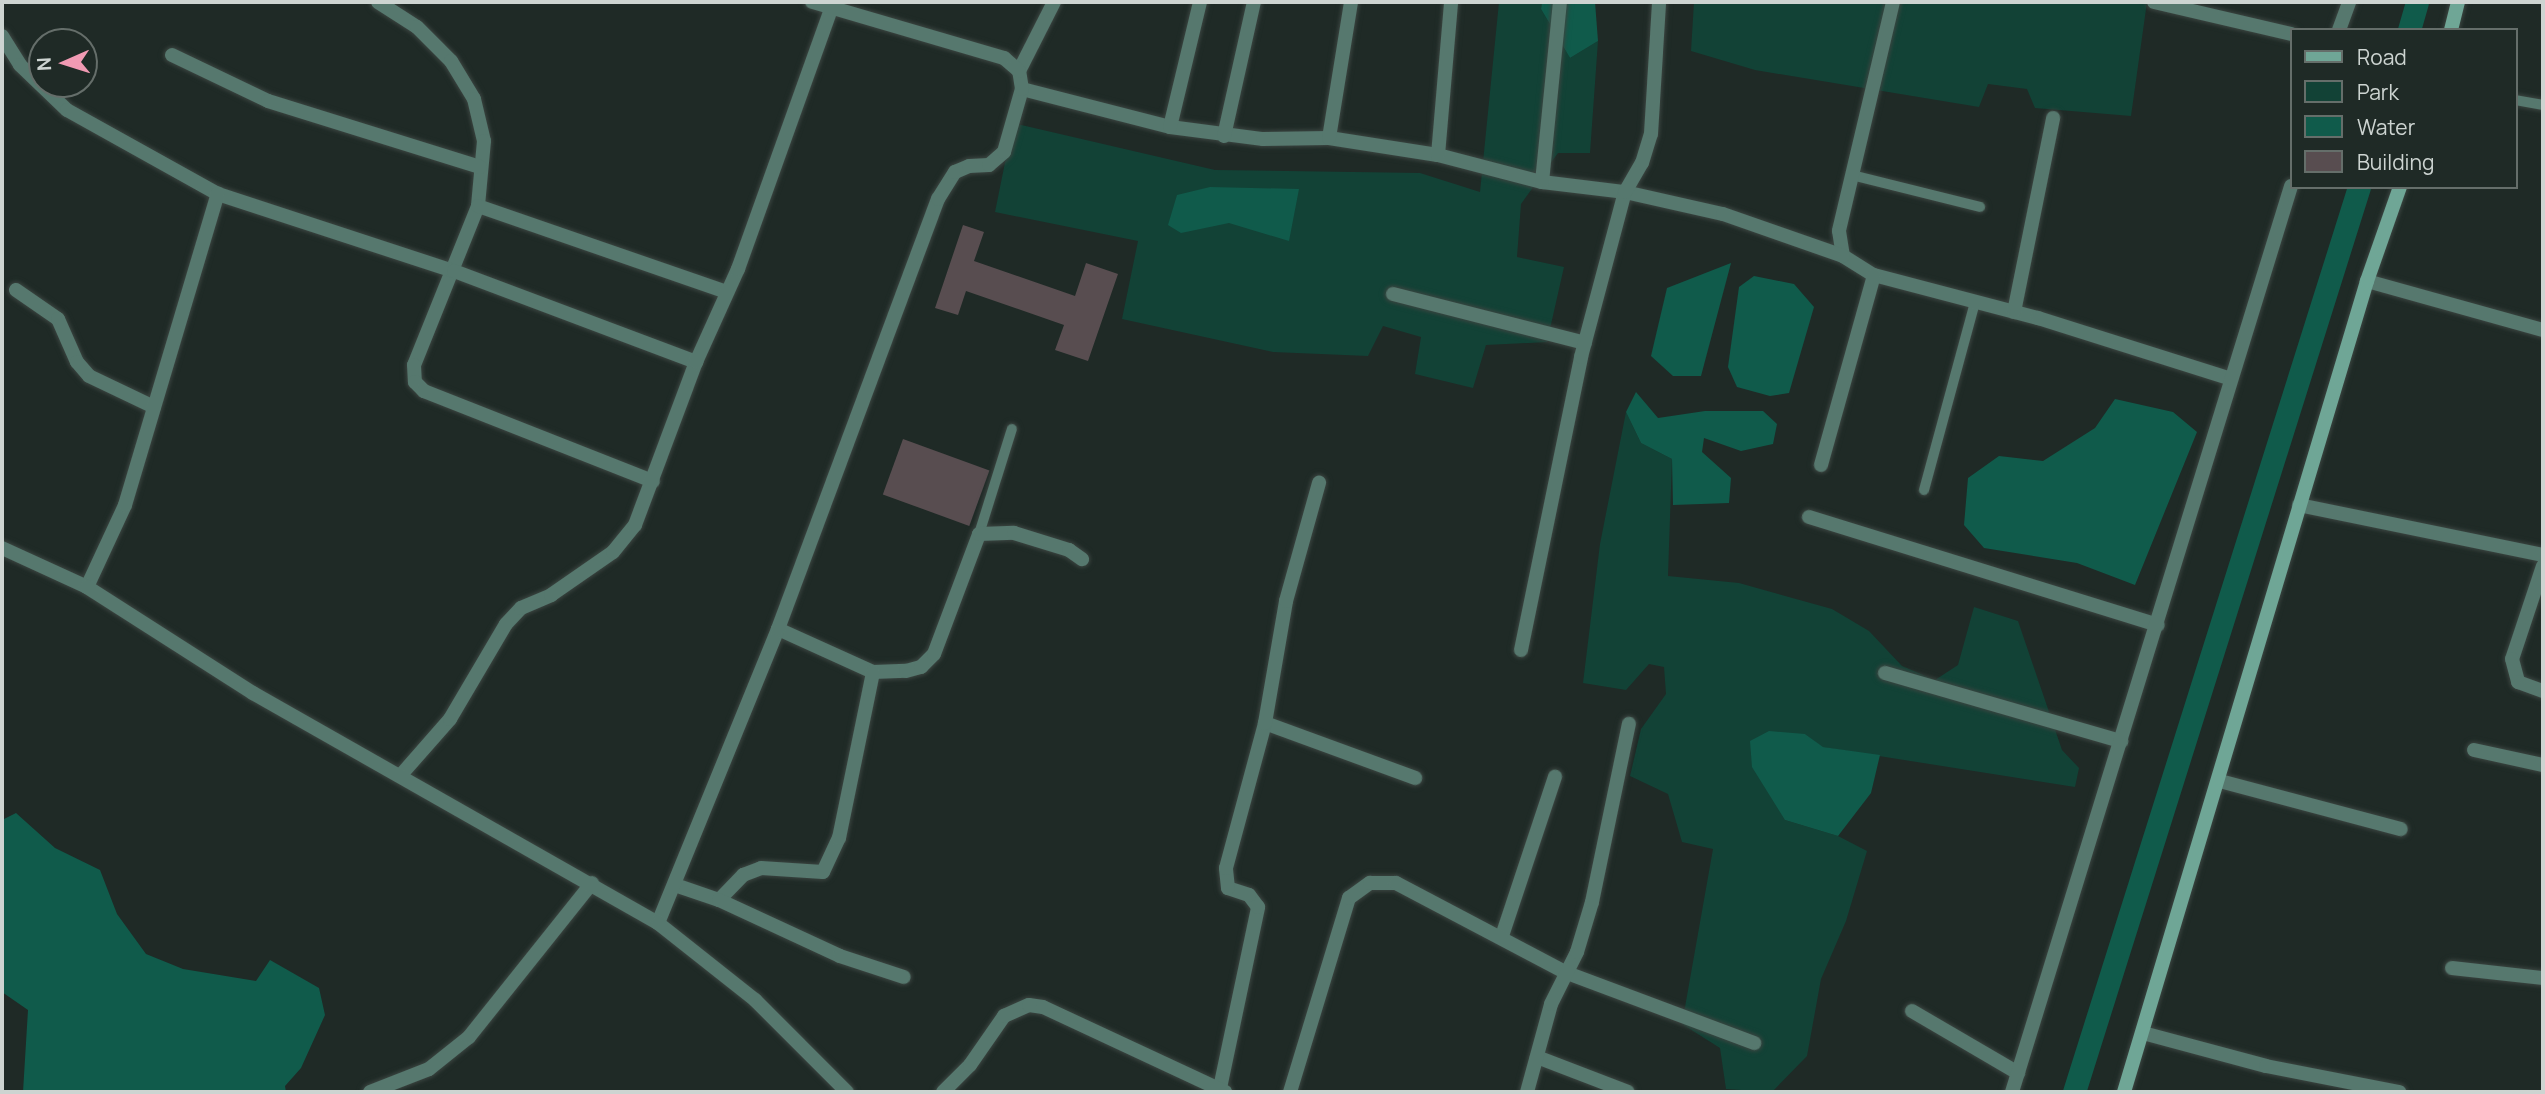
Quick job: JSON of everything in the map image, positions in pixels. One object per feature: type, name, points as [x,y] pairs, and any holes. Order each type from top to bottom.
[{"type":"main road","points":[[2452,28],[2458,2]]},
{"type":"main road","points":[[2124,1092],[2220,781],[2367,281],[2399,189]]},
{"type":"street","points":[[377,2],[417,27],[451,61],[481,119],[484,141],[478,206],[414,365],[415,382],[424,391],[653,481]]},
{"type":"street","points":[[812,2],[1004,58],[1019,71]]},
{"type":"street","points":[[658,923],[778,629],[938,199],[956,172],[969,166],[989,165],[1004,152],[1022,89],[1019,71],[1054,2]]},
{"type":"street","points":[[1170,127],[1200,2]]},
{"type":"street","points":[[1224,136],[1254,2]]},
{"type":"street","points":[[1329,138],[1351,2]]},
{"type":"street","points":[[1438,155],[1451,2]]},
{"type":"street","points":[[1542,182],[1560,2]]},
{"type":"street","points":[[1521,650],[1585,343],[1625,192],[1651,134],[1659,2]]},
{"type":"street","points":[[1843,256],[1839,230],[1893,2]]},
{"type":"street","points":[[2154,2],[2290,34]]},
{"type":"street","points":[[2340,28],[2349,2]]},
{"type":"street","points":[[400,776],[450,719],[506,624],[521,608],[551,595],[613,552],[635,525],[696,362],[726,292],[832,7]]},
{"type":"street","points":[[2,36],[20,65],[67,110],[218,194],[454,271],[696,362]]},
{"type":"street","points":[[172,55],[268,101],[480,167]]},
{"type":"street","points":[[1022,89],[1170,127],[1224,136],[1329,138],[1438,155],[1542,182],[1625,192],[1723,214],[1843,256],[1874,275],[2014,312],[2231,379]]},
{"type":"street","points":[[2014,312],[2053,118]]},
{"type":"street","points":[[2012,1092],[2290,189]]},
{"type":"street","points":[[87,587],[125,505],[218,194]]},
{"type":"street","points":[[478,206],[726,292]]},
{"type":"street","points":[[1821,465],[1874,275]]},
{"type":"street","points":[[2367,281],[2543,330]]},
{"type":"street","points":[[16,290],[58,319],[77,362],[89,376],[153,407]]},
{"type":"street","points":[[1393,294],[1585,343]]},
{"type":"street","points":[[943,1092],[970,1065],[1004,1016],[1029,1005],[1043,1007],[1223,1090],[1258,907],[1249,895],[1228,888],[1226,868],[1265,723],[1286,601],[1319,483]]},
{"type":"street","points":[[2299,505],[2543,555]]},
{"type":"street","points":[[1809,517],[2158,625]]},
{"type":"street","points":[[778,629],[873,672],[921,667],[934,654],[979,534],[1014,533],[1069,550],[1082,559]]},
{"type":"street","points":[[2,548],[87,587],[253,693],[592,883],[658,923],[755,1000],[847,1092]]},
{"type":"street","points":[[2543,566],[2512,659],[2518,682],[2543,691]]},
{"type":"street","points":[[719,900],[743,875],[761,868],[823,872],[839,838],[873,672]]},
{"type":"street","points":[[1885,673],[2121,741]]},
{"type":"street","points":[[1265,723],[1415,778]]},
{"type":"street","points":[[1527,1092],[1551,1004],[1567,973],[1592,902],[1629,724]]},
{"type":"street","points":[[2474,751],[2543,765]]},
{"type":"street","points":[[1502,936],[1555,777]]},
{"type":"street","points":[[2220,781],[2401,829]]},
{"type":"street","points":[[370,1092],[429,1069],[469,1037],[592,883]]},
{"type":"street","points":[[1290,1092],[1349,898],[1370,883],[1396,883],[1502,936],[1567,973],[1754,1044]]},
{"type":"street","points":[[675,885],[719,900],[839,956],[904,977]]},
{"type":"street","points":[[2452,968],[2543,978]]},
{"type":"street","points":[[1912,1012],[2018,1073]]},
{"type":"street","points":[[2143,1033],[2266,1066],[2399,1092]]},
{"type":"street","points":[[1537,1057],[1628,1092]]},
{"type":"lane","points":[[2517,100],[2543,105]]},
{"type":"lane","points":[[1852,175],[1980,207]]},
{"type":"lane","points":[[1924,490],[1975,302]]},
{"type":"lane","points":[[979,534],[1012,429]]},
{"type":"green space","points":[[1499,2],[1542,2],[1541,9],[1570,58],[1598,41],[1590,153],[1558,153],[1521,204],[1517,257],[1564,267],[1547,342],[1486,345],[1473,388],[1415,374],[1421,337],[1383,326],[1368,356],[1273,352],[1122,319],[1138,241],[995,212],[1013,123],[1215,170],[1420,173],[1480,192]]},
{"type":"green space","points":[[1694,2],[2147,2],[2131,116],[2035,108],[2027,89],[1988,84],[1979,107],[1755,70],[1691,51]]},
{"type":"green space","points":[[1626,412],[1641,443],[1672,459],[1668,576],[1739,583],[1832,609],[1869,631],[1902,666],[1935,680],[1958,665],[1974,607],[2018,621],[2062,750],[2079,768],[2075,787],[1822,747],[1805,734],[1785,820],[1838,836],[1867,851],[1846,921],[1821,979],[1807,1056],[1772,1092],[1726,1089],[1720,1048],[1682,1024],[1713,849],[1682,842],[1668,794],[1630,776],[1641,729],[1666,694],[1664,667],[1649,664],[1626,690],[1583,683],[1600,544]]},
{"type":"water","points":[[1542,2],[1595,2],[1598,41],[1570,58],[1541,9]]},
{"type":"water","points":[[1210,187],[1299,189],[1289,241],[1229,223],[1181,233],[1168,225],[1177,195]]},
{"type":"water","points":[[1731,263],[1701,376],[1673,376],[1651,356],[1667,288]]},
{"type":"water","points":[[1754,276],[1794,284],[1814,307],[1789,393],[1770,396],[1737,387],[1728,367],[1739,287]]},
{"type":"water","points":[[1636,392],[1658,418],[1705,411],[1763,411],[1777,424],[1773,444],[1741,451],[1704,438],[1702,452],[1731,478],[1729,503],[1673,505],[1672,459],[1641,443],[1626,412]]},
{"type":"water","points":[[2115,399],[2173,412],[2197,432],[2135,585],[2077,563],[1984,548],[1964,525],[1968,478],[1999,456],[2043,461],[2095,428]]},
{"type":"water","points":[[1769,731],[1805,734],[1823,747],[1880,755],[1871,793],[1838,836],[1785,820],[1752,767],[1750,741]]},
{"type":"water","points":[[16,813],[55,848],[100,870],[117,914],[146,954],[183,969],[256,981],[270,960],[319,988],[325,1015],[301,1068],[285,1086],[286,1092],[23,1092],[28,1010],[2,992],[2,820]]},
{"type":"building","points":[[963,225],[984,232],[974,261],[1075,296],[1086,263],[1118,274],[1088,361],[1055,350],[1064,325],[966,291],[958,315],[935,308]]},
{"type":"building","points":[[903,439],[989,470],[969,526],[883,494]]},
{"type":"waterway","points":[[2410,28],[2417,2]]},
{"type":"waterway","points":[[2074,1092],[2358,189]]}]
